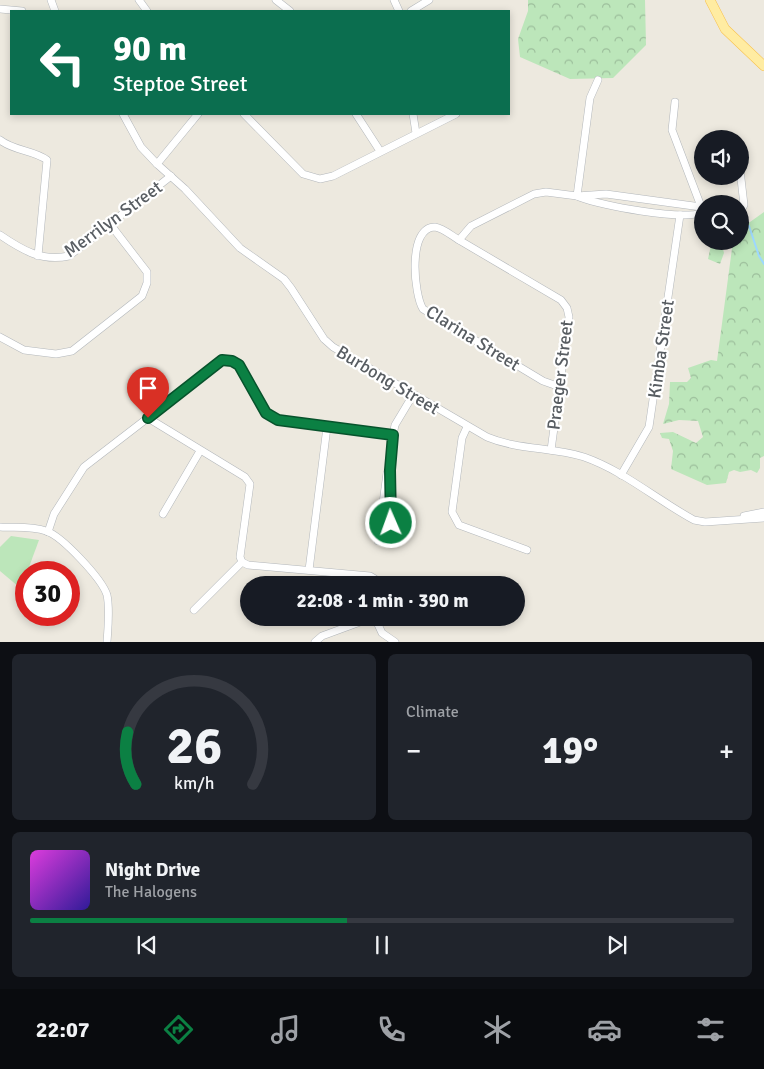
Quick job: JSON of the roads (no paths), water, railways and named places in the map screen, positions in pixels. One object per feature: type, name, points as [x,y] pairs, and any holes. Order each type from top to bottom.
[{"type":"main road","points":[[710,0],[725,29],[764,66]]},
{"type":"street","points":[[276,0],[289,10]]},
{"type":"street","points":[[413,10],[429,0]]},
{"type":"street","points":[[577,196],[590,98],[598,80]]},
{"type":"street","points":[[675,102],[672,130],[696,195]]},
{"type":"street","name":"Burbong Street","points":[[124,115],[141,147],[157,164],[171,176],[240,248],[284,279],[324,339],[333,347],[413,396],[504,444],[551,450],[588,459],[621,475],[694,520],[705,522],[764,518]]},
{"type":"street","points":[[157,164],[197,115]]},
{"type":"street","points":[[245,115],[303,174],[320,179],[333,176],[454,115]]},
{"type":"street","points":[[357,115],[380,151]]},
{"type":"street","points":[[413,115],[416,133]]},
{"type":"street","points":[[0,140],[23,152],[39,155],[47,160],[38,256]]},
{"type":"street","name":"Merrilyn Street","points":[[0,235],[24,251],[38,256],[56,259],[69,256],[171,176]]},
{"type":"street","points":[[459,240],[473,225],[534,194],[546,192],[577,196],[595,202],[680,215],[694,212]]},
{"type":"street","points":[[577,196],[606,194],[694,209]]},
{"type":"street","name":"Kimba Street","points":[[621,475],[648,427],[680,215]]},
{"type":"street","points":[[0,337],[24,350],[56,354],[72,351],[142,296],[148,283],[147,272],[110,224]]},
{"type":"street","name":"Clarina Street","points":[[459,240],[435,227],[426,230],[420,238],[415,254],[422,308],[544,381],[560,387]]},
{"type":"street","name":"Praeger Street","points":[[459,240],[565,304],[569,316],[551,450]]},
{"type":"street","points":[[48,532],[54,514],[84,467],[222,360],[232,361],[239,365],[266,413],[278,420],[393,435]]},
{"type":"street","points":[[392,539],[390,463],[393,435],[396,423],[413,396]]},
{"type":"street","points":[[148,418],[245,477],[250,484],[240,557],[242,562],[248,565],[370,576]]},
{"type":"street","points":[[467,426],[462,438],[453,503],[452,512],[454,520],[459,525],[527,550]]},
{"type":"street","points":[[309,570],[327,427]]},
{"type":"street","points":[[163,514],[200,451]]},
{"type":"street","points":[[378,541],[384,486],[390,463]]},
{"type":"street","name":"Burbong Street","points":[[734,519],[764,512]]},
{"type":"street","points":[[0,528],[36,528],[48,532],[66,545],[102,584],[108,607],[107,642]]},
{"type":"street","points":[[194,610],[242,562]]},
{"type":"street","points":[[315,642],[322,636],[349,626]]},
{"type":"street","points":[[379,626],[382,633],[395,642]]},
{"type":"waterway","points":[[749,226],[759,256],[764,264]]}]
